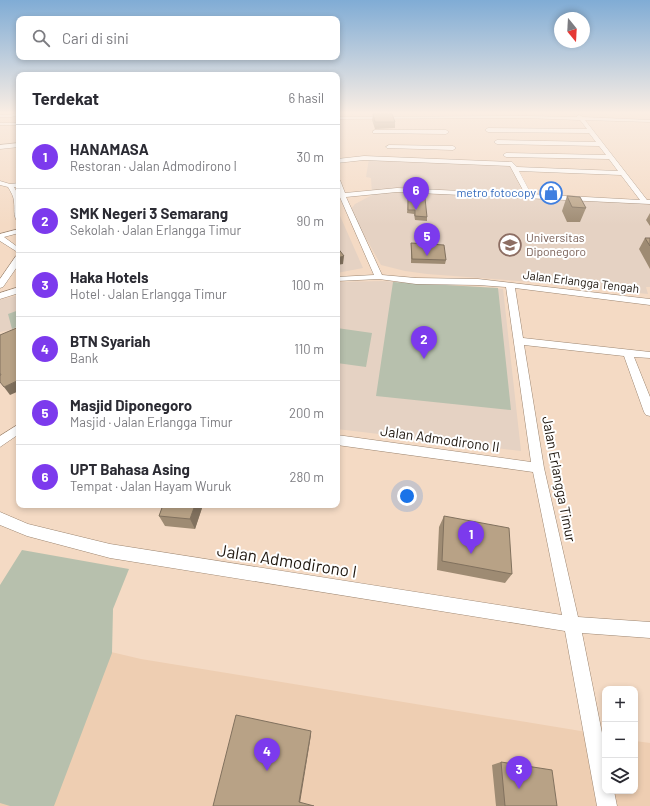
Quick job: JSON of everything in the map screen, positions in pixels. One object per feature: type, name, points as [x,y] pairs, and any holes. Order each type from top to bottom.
[{"type":"street","points":[[391,150],[400,159]]},
{"type":"street","points":[[454,150],[460,162]]},
{"type":"street","points":[[502,150],[514,166],[530,196]]},
{"type":"street","points":[[605,150],[622,173],[648,202]]},
{"type":"street","points":[[506,155],[611,157]]},
{"type":"street","points":[[340,161],[364,158],[400,159],[622,173]]},
{"type":"street","points":[[0,183],[10,187],[16,197]]},
{"type":"street","points":[[0,190],[16,186]]},
{"type":"street","points":[[340,189],[379,276]]},
{"type":"street","points":[[342,195],[397,190],[648,202]]},
{"type":"street","points":[[0,237],[16,232]]},
{"type":"street","points":[[0,237],[16,249]]},
{"type":"street","points":[[0,285],[16,262]]},
{"type":"street","points":[[340,279],[379,276],[416,281],[478,282],[510,285]]},
{"type":"street","name":"Jalan Erlangga Tengah","points":[[510,285],[650,302]]},
{"type":"street","name":"Jalan Erlangga Timur","points":[[510,285],[520,341],[538,468],[572,624],[607,806]]},
{"type":"street","points":[[0,296],[16,291]]},
{"type":"street","points":[[520,341],[628,354],[650,355]]},
{"type":"street","points":[[628,354],[650,412]]},
{"type":"street","points":[[0,442],[16,430]]},
{"type":"street","name":"Jalan Admodirono II","points":[[340,440],[538,468]]},
{"type":"street","name":"Jalan Admodirono I","points":[[0,518],[27,530],[110,551],[572,624],[650,630]]},
{"type":"shaded area","name":"Universitas Diponegoro","points":[[369,159],[510,165],[525,198],[650,204],[650,287],[646,287],[648,294],[519,281],[427,274],[405,271],[381,265],[350,210],[355,204],[372,195],[371,178],[366,177]]},
{"type":"shaded area","points":[[340,216],[363,268],[340,272]]},
{"type":"shaded area","points":[[382,281],[503,289],[521,451],[340,429],[340,282]]},
{"type":"shaded area","points":[[16,296],[16,329],[0,332],[0,300]]},
{"type":"shaded area","points":[[0,626],[141,659],[602,735],[602,794],[638,794],[638,741],[650,743],[650,806],[0,806]]},
{"type":"green space","points":[[393,282],[498,288],[511,410],[376,396]]},
{"type":"green space","points":[[16,311],[16,327],[12,329],[8,314]]},
{"type":"green space","points":[[340,328],[372,333],[366,367],[340,363]]},
{"type":"green space","points":[[22,550],[129,569],[113,609],[112,653],[54,806],[10,806],[0,803],[0,585]]},
{"type":"building","points":[[567,196],[580,197],[586,208],[572,207]]},
{"type":"building","points":[[408,197],[425,198],[427,217],[415,216],[415,210],[408,210]]},
{"type":"building","points":[[645,238],[650,238],[650,246]]},
{"type":"building","points":[[411,243],[444,245],[446,260],[412,259]]},
{"type":"building","points":[[340,251],[344,256],[340,257]]},
{"type":"building","points":[[16,328],[16,381],[4,387],[0,382],[0,335]]},
{"type":"building","points":[[162,508],[194,508],[190,519],[159,516]]},
{"type":"building","points":[[444,516],[509,528],[512,574],[442,561]]},
{"type":"building","points":[[236,715],[311,731],[299,802],[314,806],[213,806]]},
{"type":"building","points":[[501,762],[552,770],[557,806],[505,806]]},
{"type":"place","name":"metro fotocopy","points":[[551,193]]},
{"type":"place","name":"UPT Bahasa Asing","points":[[416,210]]},
{"type":"place","name":"Universitas Diponegoro","points":[[510,245]]},
{"type":"place","name":"Masjid Diponegoro","points":[[427,256]]},
{"type":"place","name":"SMK Negeri 3 Semarang","points":[[424,359]]},
{"type":"place","name":"HANAMASA","points":[[471,554]]},
{"type":"place","name":"BTN Syariah","points":[[267,771]]},
{"type":"place","name":"Haka Hotels","points":[[519,789]]}]
